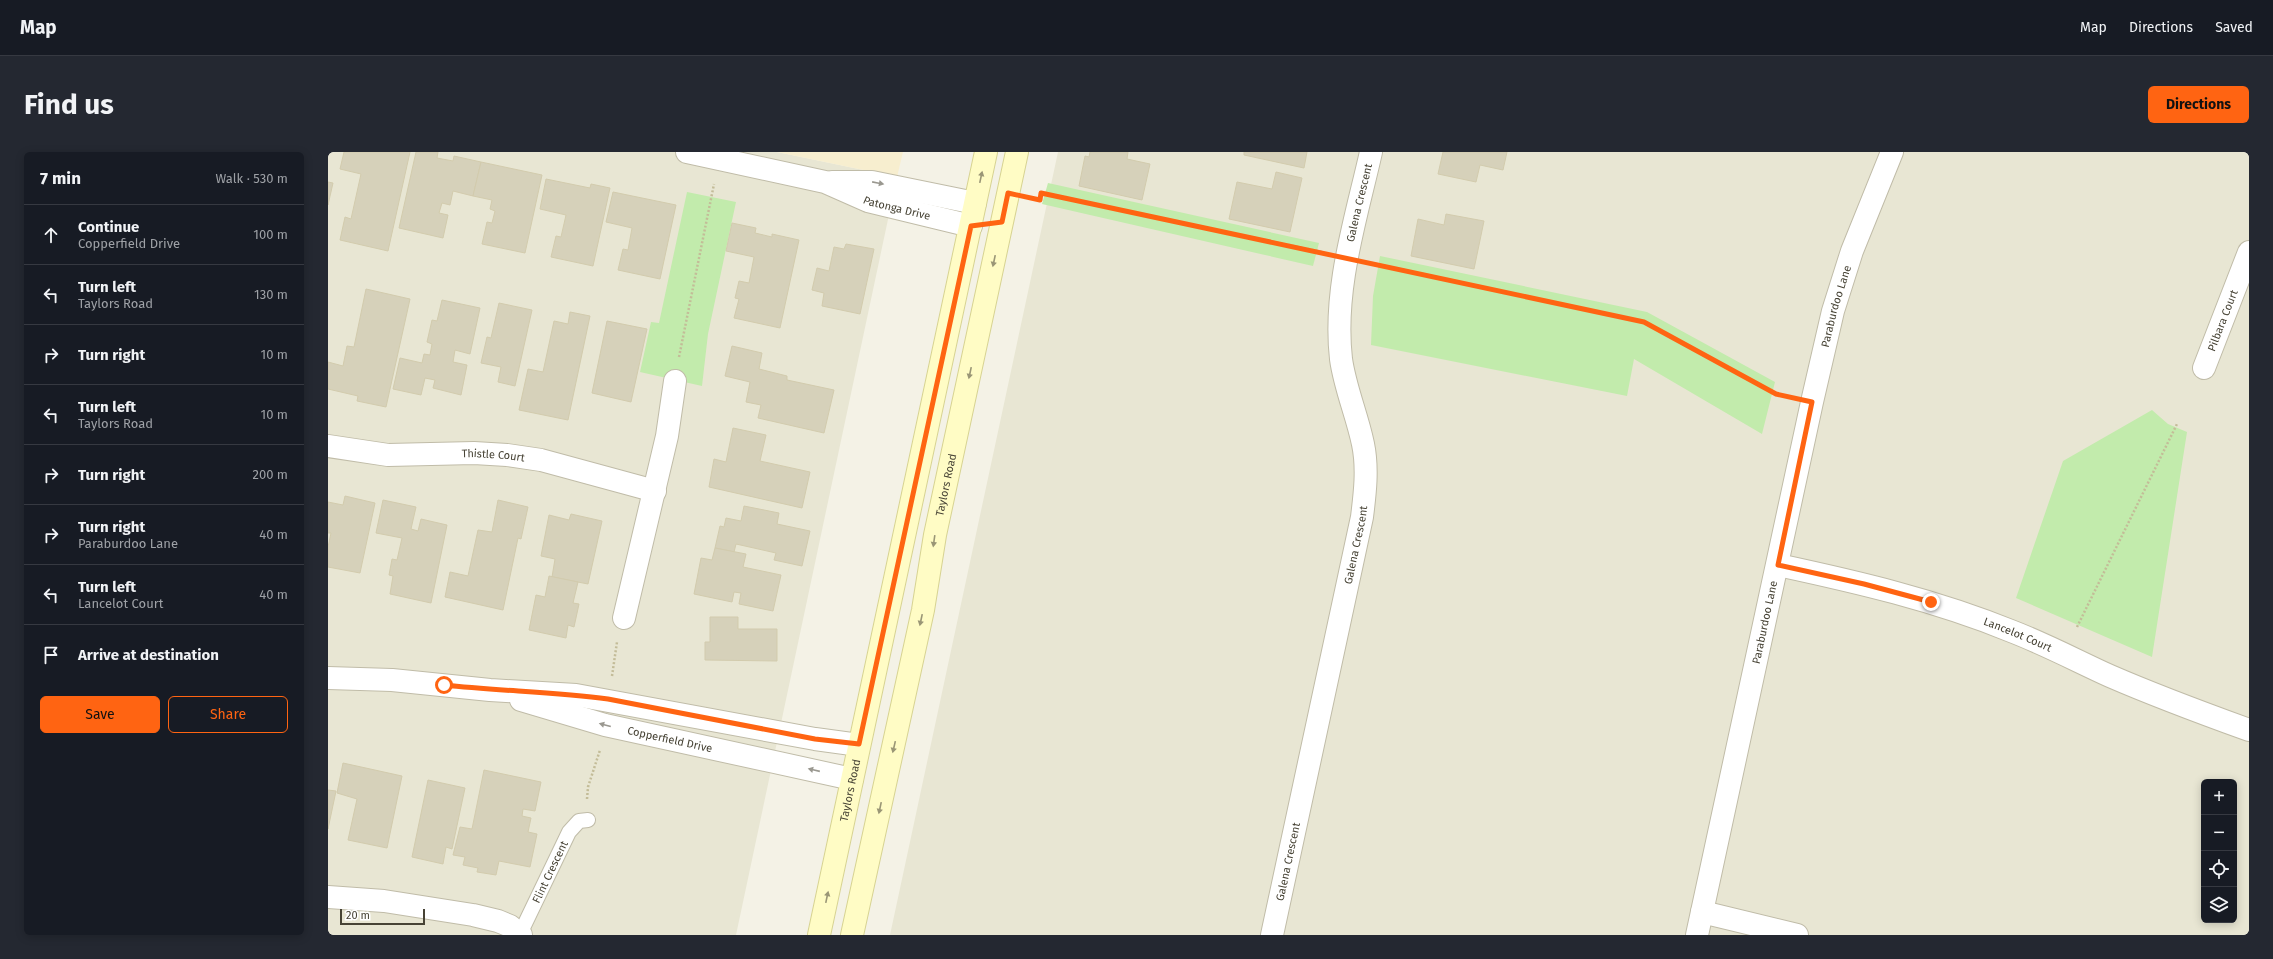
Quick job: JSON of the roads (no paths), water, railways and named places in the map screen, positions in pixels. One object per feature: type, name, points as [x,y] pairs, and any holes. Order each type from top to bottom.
[{"type":"main road","name":"Taylors Road","points":[[819,935],[986,152]]},
{"type":"main road","name":"Taylors Road","points":[[852,935],[929,582],[935,535],[1017,152]]},
{"type":"main road","points":[[975,203],[1002,222]]},
{"type":"main road","points":[[971,226],[1002,222]]},
{"type":"main road","points":[[859,744],[888,770]]},
{"type":"main road","points":[[852,779],[888,770]]},
{"type":"street","name":"Patonga Drive","points":[[687,152],[825,182],[868,201],[971,226]]},
{"type":"street","name":"Galena Crescent","points":[[1272,935],[1362,517],[1365,494],[1366,467],[1363,444],[1346,385],[1339,333],[1341,296],[1347,258],[1371,152]]},
{"type":"street","name":"Paraburdoo Lane","points":[[1697,935],[1833,311],[1852,251],[1892,152]]},
{"type":"street","name":"Patonga Drive","points":[[825,182],[872,182],[975,203]]},
{"type":"street","name":"Pilbara Court","points":[[2204,368],[2249,252]]},
{"type":"street","points":[[624,618],[667,436],[674,381]]},
{"type":"street","name":"Thistle Court","points":[[328,446],[388,455],[507,455],[541,460],[655,491]]},
{"type":"street","name":"Lancelot Court","points":[[1778,565],[1864,584],[1931,602],[2010,630],[2118,679],[2193,710],[2249,730]]},
{"type":"street","name":"Copperfield Drive","points":[[328,678],[392,680],[490,690],[576,695],[608,699],[815,739],[859,744]]},
{"type":"street","name":"Copperfield Drive","points":[[490,690],[605,725],[852,779]]},
{"type":"street","name":"Flint Crescent","points":[[328,897],[384,901],[473,915],[498,920],[510,926],[521,935]]},
{"type":"street","points":[[1702,912],[1797,935]]},
{"type":"lane","name":"Flint Crescent","points":[[521,935],[570,832],[579,821],[588,820]]}]
